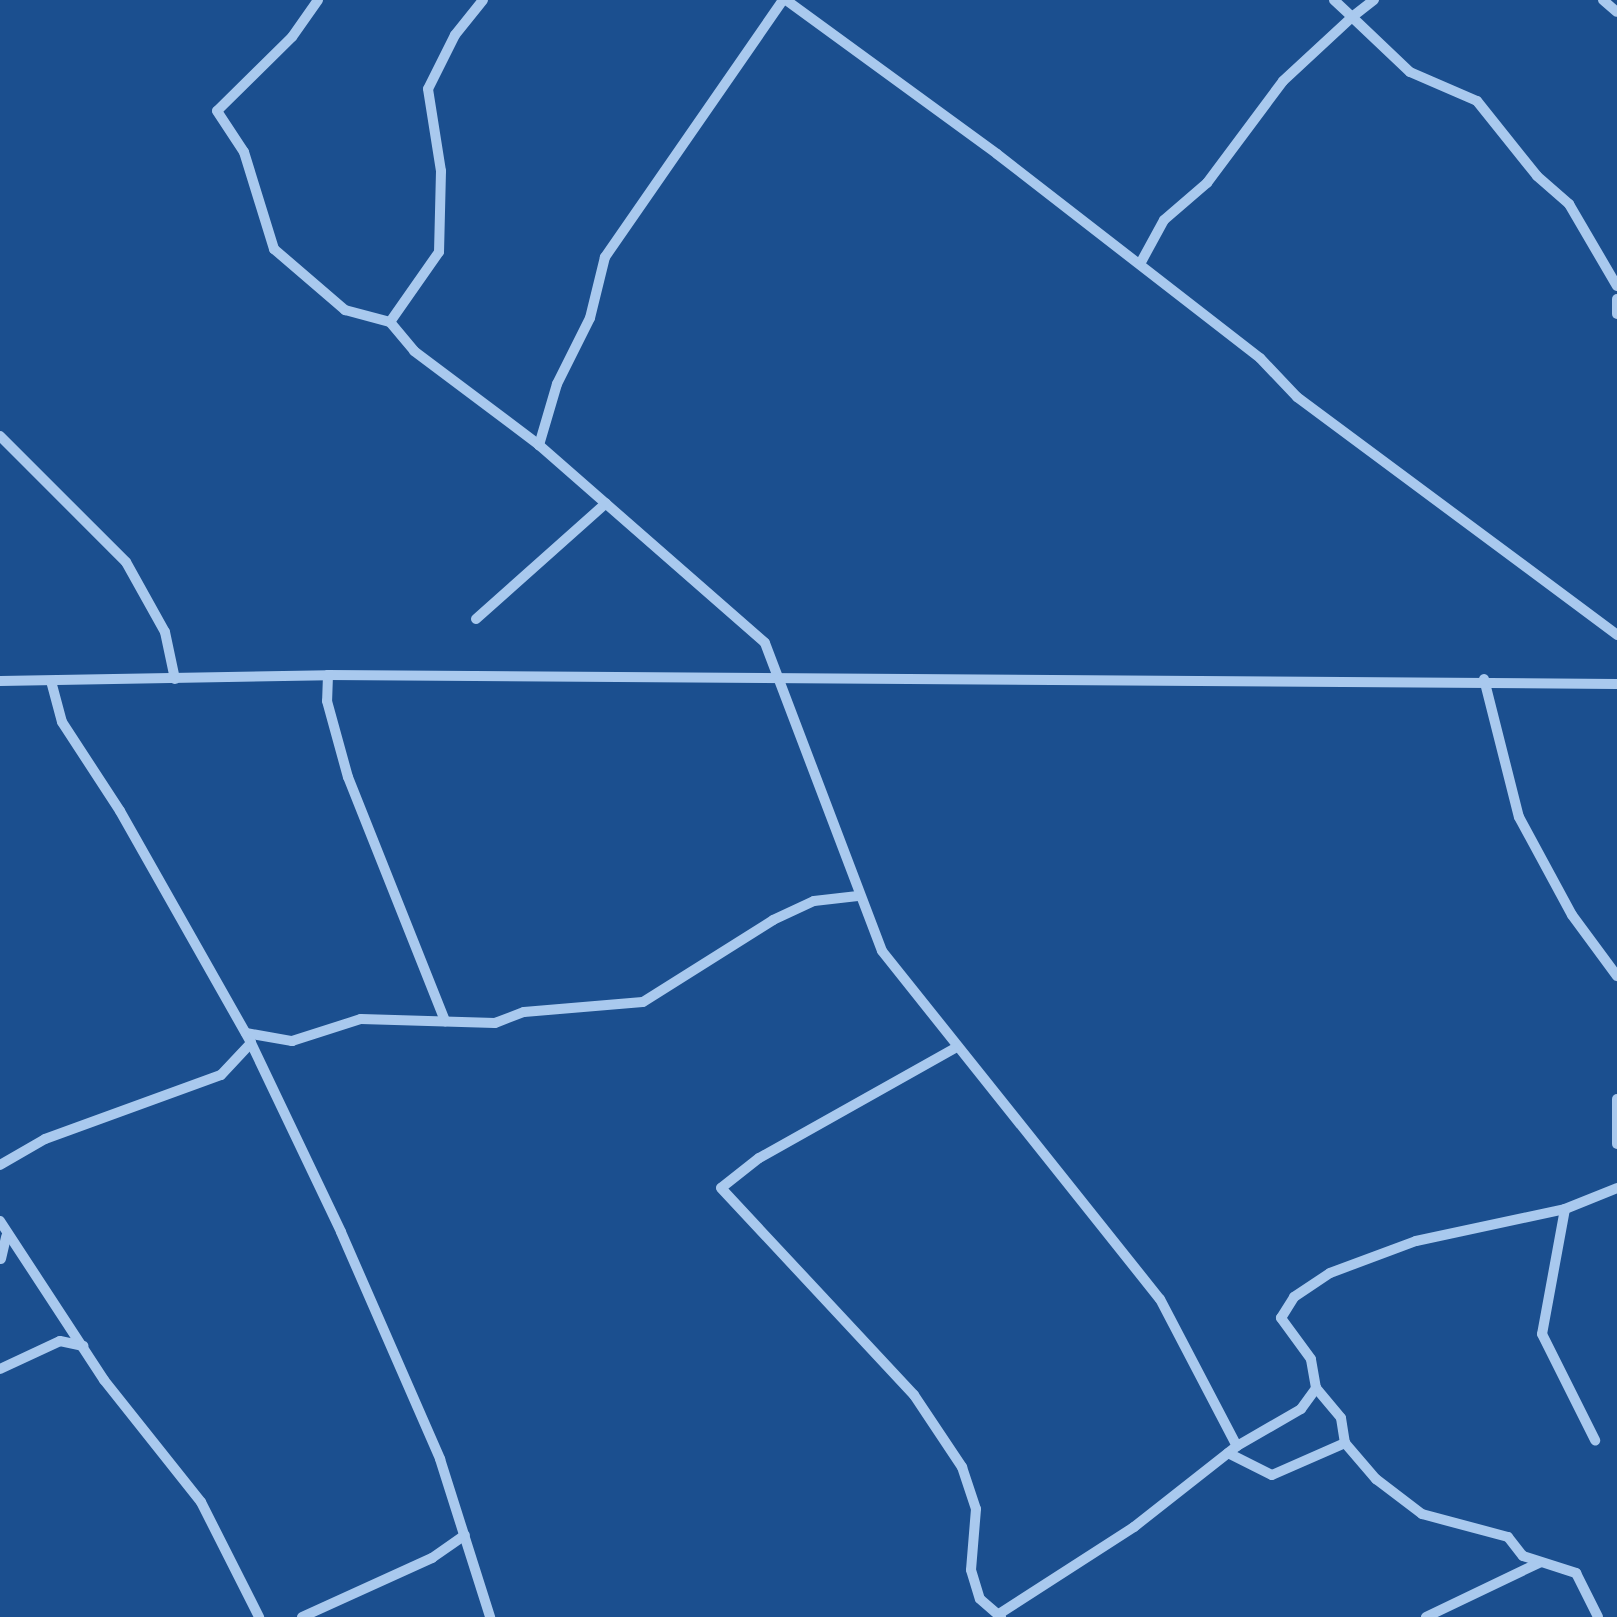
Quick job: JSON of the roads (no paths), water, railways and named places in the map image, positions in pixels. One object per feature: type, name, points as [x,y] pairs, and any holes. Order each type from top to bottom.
[{"type":"street","points":[[318,0],[292,36],[216,111],[244,152],[274,249],[344,310],[390,322],[414,351],[539,445],[765,642],[782,677],[858,896],[882,951],[1160,1299],[1233,1450],[1272,1475],[1345,1443]]},
{"type":"street","points":[[390,322],[439,252],[441,171],[428,89],[455,35],[483,0]]},
{"type":"street","points":[[539,445],[557,384],[590,318],[605,257],[785,0],[1140,264],[1260,358],[1297,396],[1617,636]]},
{"type":"street","points":[[1334,0],[1410,72],[1477,101],[1537,176],[1569,204],[1617,286]]},
{"type":"street","points":[[1140,264],[1164,220],[1207,183],[1283,80],[1374,0]]},
{"type":"street","points":[[1604,0],[1617,12]]},
{"type":"street","points":[[1617,298],[1617,314]]},
{"type":"street","points":[[0,436],[126,562],[165,632],[175,679]]},
{"type":"street","points":[[476,619],[606,502]]},
{"type":"street","points":[[328,675],[327,701],[348,777],[445,1020]]},
{"type":"street","points":[[0,681],[328,675],[1484,680],[1617,684]]},
{"type":"street","points":[[1484,680],[1519,817],[1572,915],[1617,976]]},
{"type":"street","points":[[52,681],[62,722],[120,811],[248,1038],[440,1459],[490,1617]]},
{"type":"street","points":[[248,1038],[292,1041],[361,1019],[494,1023],[524,1012],[643,1002],[773,920],[814,901],[858,896]]},
{"type":"street","points":[[3,1160],[221,1075],[248,1038]]},
{"type":"street","points":[[957,1047],[759,1158],[720,1188],[914,1396],[962,1467],[976,1509],[971,1570],[980,1599],[1000,1615],[1134,1527],[1233,1450],[1309,1400],[1316,1388]]},
{"type":"street","points":[[1617,1099],[1617,1144]]},
{"type":"street","points":[[1598,1617],[1576,1573],[1523,1556],[1508,1537],[1422,1514],[1345,1443],[1344,1423],[1316,1388],[1310,1359],[1281,1318],[1286,1303],[1330,1273],[1416,1241],[1565,1209],[1617,1188]]},
{"type":"street","points":[[1565,1209],[1542,1334],[1595,1440]]},
{"type":"street","points":[[0,1221],[19,1257],[201,1502],[259,1617]]},
{"type":"street","points":[[6,1237],[1,1260],[19,1257]]},
{"type":"street","points":[[0,1368],[60,1341],[71,1324]]},
{"type":"street","points":[[60,1341],[83,1346]]},
{"type":"street","points":[[1309,1400],[1332,1408]]},
{"type":"street","points":[[302,1617],[432,1558],[465,1535]]},
{"type":"street","points":[[1426,1617],[1542,1562]]}]
